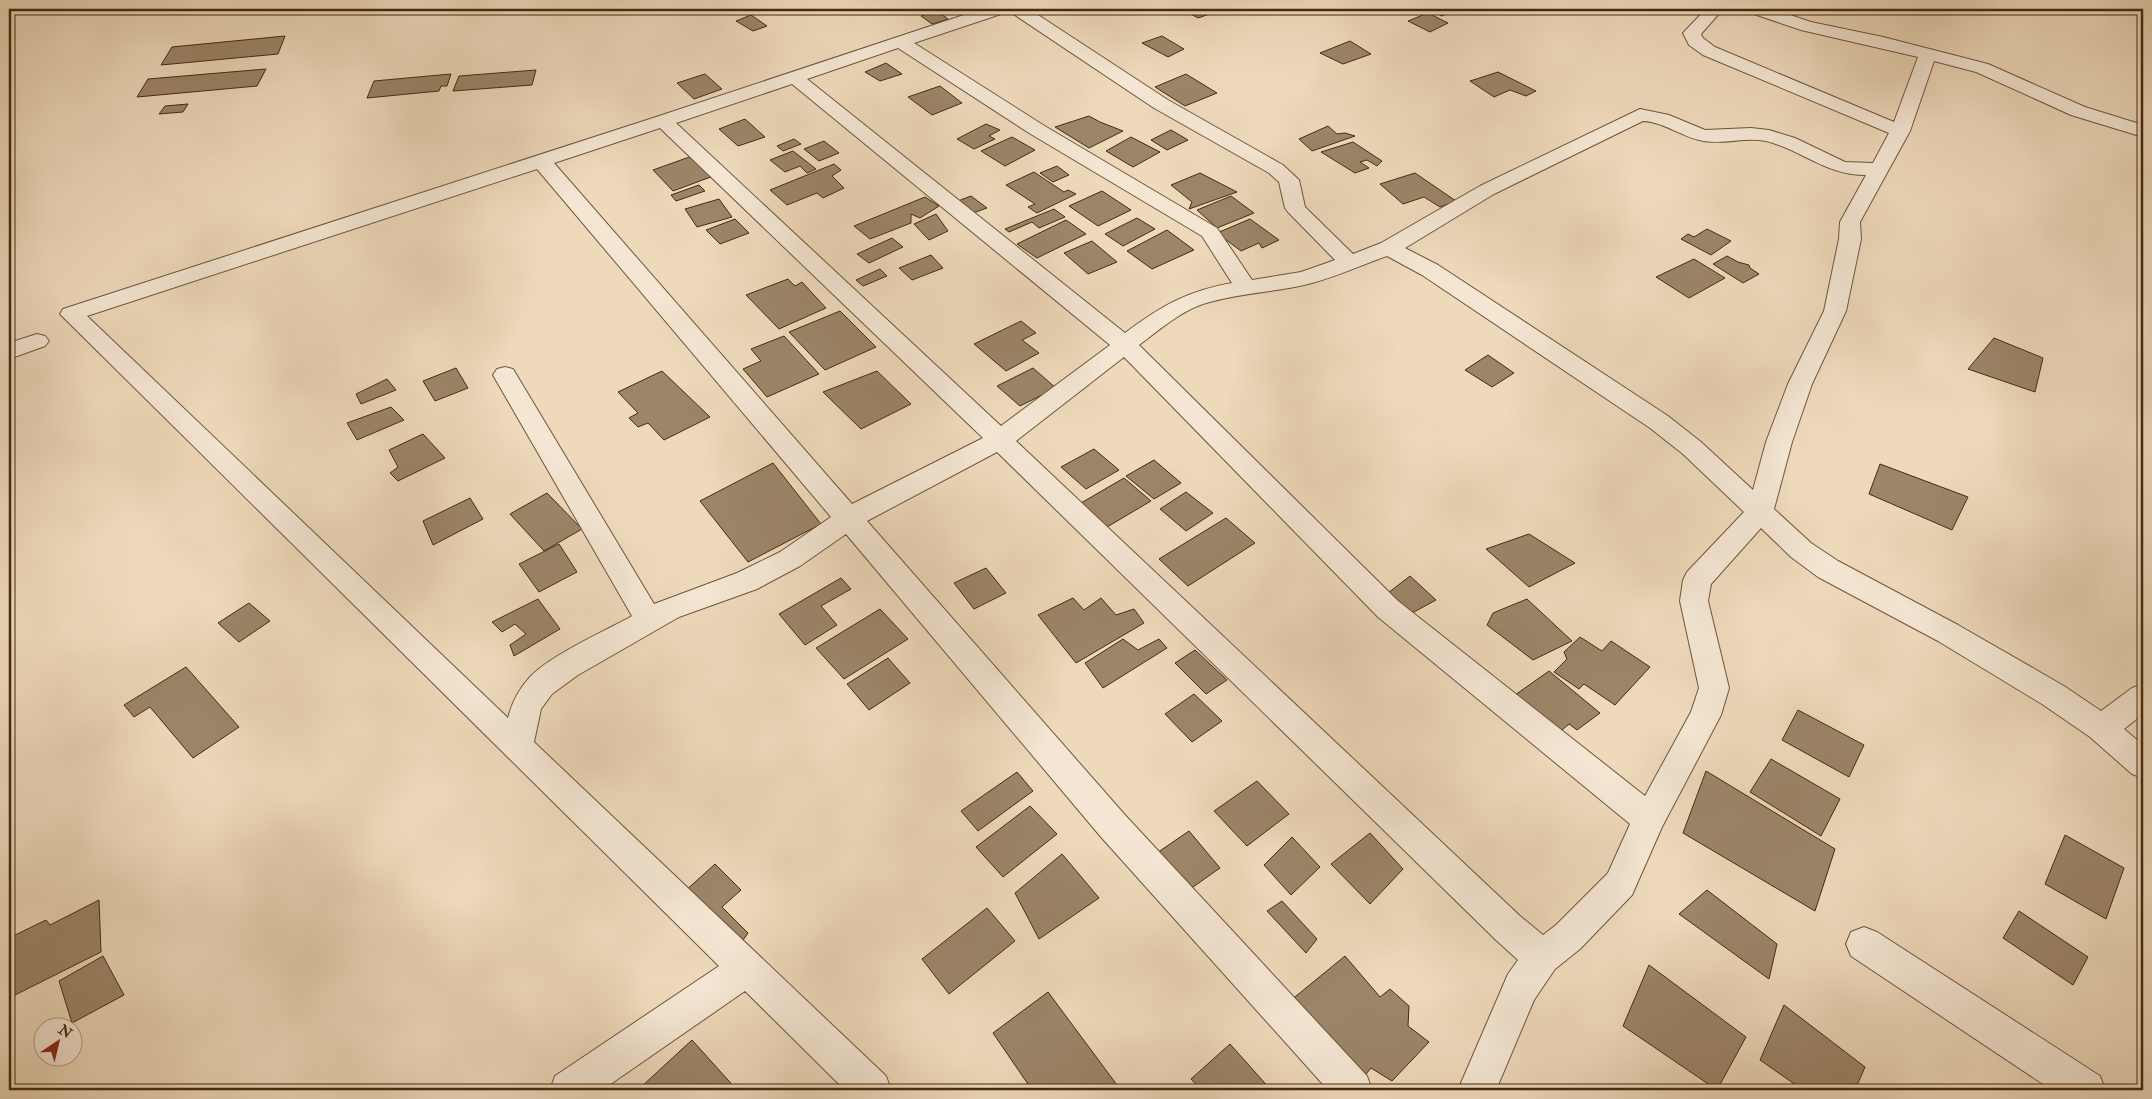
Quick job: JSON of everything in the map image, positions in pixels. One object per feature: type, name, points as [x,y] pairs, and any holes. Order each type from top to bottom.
[{"type":"street","points":[[872,1090],[70,314],[663,121],[998,9]]},
{"type":"street","points":[[1018,9],[1161,104],[1276,169],[1289,180],[1295,208],[1302,217],[1350,263]]},
{"type":"street","points":[[1715,9],[1692,33],[1695,41],[1710,51],[1900,131]]},
{"type":"street","points":[[1756,9],[1807,26],[1928,53],[1982,68],[2078,111],[2143,131]]},
{"type":"street","points":[[901,42],[1036,129],[1210,232],[1247,289]]},
{"type":"street","points":[[1477,1090],[1522,988],[1542,957],[1568,937],[1620,884],[1649,819],[1706,715],[1714,688],[1694,601],[1697,580],[1760,512],[1779,442],[1800,384],[1835,311],[1850,239],[1850,222],[1900,131],[1928,53]]},
{"type":"street","points":[[794,77],[1125,345],[1388,609],[1649,819]]},
{"type":"street","points":[[517,746],[527,705],[542,685],[566,666],[650,620],[688,602],[747,581],[790,559],[848,518],[1000,440],[1164,315],[1190,302],[1220,292],[1305,278],[1390,248],[1487,190],[1640,115],[1651,115],[1666,119],[1708,136],[1758,134],[1778,138],[1800,146],[1839,166],[1878,169]]},
{"type":"street","points":[[663,121],[1000,440],[1501,921],[1542,957]]},
{"type":"street","points":[[541,161],[1113,826],[1353,1090]]},
{"type":"street","points":[[1390,248],[1437,275],[1659,422],[1692,448],[1801,550],[1828,569],[1948,633],[2053,695],[2100,728],[2143,764]]},
{"type":"street","points":[[9,351],[37,341]]},
{"type":"street","points":[[505,375],[650,620]]},
{"type":"street","points":[[2100,728],[2143,697]]},
{"type":"street","points":[[1864,944],[2086,1090]]},
{"type":"street","points":[[569,1090],[746,969]]},
{"type":"building","points":[[1182,9],[1219,9],[1221,10],[1198,18]]},
{"type":"building","points":[[1440,9],[1448,13],[1442,16],[1430,10]]},
{"type":"building","points":[[937,11],[948,19],[932,24],[921,16]]},
{"type":"building","points":[[1428,13],[1448,23],[1430,32],[1408,21]]},
{"type":"building","points":[[751,15],[767,26],[753,31],[736,21]]},
{"type":"building","points":[[285,36],[278,54],[161,65],[172,47]]},
{"type":"building","points":[[1162,36],[1184,49],[1168,57],[1142,43]]},
{"type":"building","points":[[1350,41],[1371,54],[1343,64],[1320,53]]},
{"type":"building","points":[[886,63],[902,74],[880,81],[865,72]]},
{"type":"building","points":[[266,69],[257,86],[137,97],[148,79]]},
{"type":"building","points":[[536,70],[532,85],[453,91],[459,76]]},
{"type":"building","points":[[1498,72],[1536,91],[1526,96],[1510,90],[1494,97],[1470,81]]},
{"type":"building","points":[[451,74],[447,86],[441,86],[439,91],[367,98],[374,81]]},
{"type":"building","points":[[705,74],[722,89],[694,99],[677,83]]},
{"type":"building","points":[[1186,74],[1217,93],[1185,106],[1155,87]]},
{"type":"building","points":[[940,86],[962,103],[932,115],[908,97]]},
{"type":"building","points":[[188,104],[183,112],[159,114],[165,106]]},
{"type":"building","points":[[1089,116],[1123,131],[1089,148],[1055,127]]},
{"type":"building","points":[[745,119],[765,137],[738,146],[719,129]]},
{"type":"building","points":[[986,124],[1000,130],[989,136],[995,139],[974,149],[957,139]]},
{"type":"building","points":[[1328,126],[1337,134],[1345,133],[1355,136],[1312,151],[1299,139]]},
{"type":"building","points":[[1171,130],[1188,140],[1167,150],[1151,140]]},
{"type":"building","points":[[1012,137],[1035,150],[1005,166],[981,151]]},
{"type":"building","points":[[1131,137],[1160,152],[1133,167],[1106,151]]},
{"type":"building","points":[[794,139],[801,144],[783,151],[777,146]]},
{"type":"building","points":[[824,141],[839,153],[819,161],[804,149]]},
{"type":"building","points":[[1353,142],[1382,161],[1377,166],[1367,160],[1360,162],[1369,168],[1355,173],[1321,152]]},
{"type":"building","points":[[793,151],[816,169],[807,173],[800,166],[785,172],[770,160]]},
{"type":"building","points":[[695,155],[716,175],[673,191],[653,170]]},
{"type":"building","points":[[834,164],[841,170],[832,176],[844,188],[823,198],[817,193],[787,205],[770,190]]},
{"type":"building","points":[[1057,166],[1069,175],[1053,182],[1040,173]]},
{"type":"building","points":[[1034,172],[1064,192],[1068,190],[1076,194],[1037,213],[1028,207],[1035,204],[1006,185]]},
{"type":"building","points":[[1200,173],[1237,192],[1189,209],[1192,202],[1171,185]]},
{"type":"building","points":[[1415,173],[1456,201],[1440,207],[1424,197],[1403,204],[1380,184]]},
{"type":"building","points":[[699,185],[705,191],[676,201],[671,195]]},
{"type":"building","points":[[1102,191],[1131,210],[1098,226],[1069,206]]},
{"type":"building","points":[[971,196],[987,208],[973,213],[958,201]]},
{"type":"building","points":[[1231,196],[1254,213],[1217,228],[1197,210]]},
{"type":"building","points":[[925,197],[939,206],[920,218],[911,214],[911,223],[870,239],[854,226]]},
{"type":"building","points":[[719,199],[732,217],[697,227],[685,209]]},
{"type":"building","points":[[1054,209],[1065,217],[1039,228],[1032,222],[1009,232],[1005,229]]},
{"type":"building","points":[[936,214],[948,231],[929,240],[914,224]]},
{"type":"building","points":[[1137,218],[1155,229],[1123,246],[1105,234]]},
{"type":"building","points":[[735,219],[749,233],[720,244],[706,230]]},
{"type":"building","points":[[1250,219],[1279,240],[1262,248],[1259,243],[1241,251],[1217,233]]},
{"type":"building","points":[[1066,220],[1086,234],[1037,258],[1017,244]]},
{"type":"building","points":[[1707,229],[1731,241],[1711,255],[1681,239],[1688,234],[1694,237]]},
{"type":"building","points":[[1167,230],[1194,250],[1152,269],[1127,251]]},
{"type":"building","points":[[892,238],[903,247],[869,263],[857,254]]},
{"type":"building","points":[[1092,241],[1117,262],[1088,274],[1064,253]]},
{"type":"building","points":[[931,255],[943,268],[912,280],[899,268]]},
{"type":"building","points":[[1727,256],[1749,265],[1750,268],[1759,274],[1743,283],[1713,264]]},
{"type":"building","points":[[1694,259],[1725,278],[1689,298],[1656,277]]},
{"type":"building","points":[[880,269],[887,276],[863,286],[856,280]]},
{"type":"building","points":[[788,279],[795,286],[802,282],[826,308],[779,329],[746,295]]},
{"type":"building","points":[[840,311],[876,347],[825,370],[789,332]]},
{"type":"building","points":[[1021,321],[1036,333],[1022,340],[1039,353],[1006,371],[974,344]]},
{"type":"building","points":[[784,336],[819,374],[767,397],[743,369],[761,361],[751,349]]},
{"type":"building","points":[[1994,338],[2043,358],[2035,392],[1968,369]]},
{"type":"building","points":[[1488,355],[1514,373],[1492,387],[1465,370]]},
{"type":"building","points":[[456,368],[468,388],[435,401],[423,381]]},
{"type":"building","points":[[1033,368],[1056,388],[1020,406],[997,386]]},
{"type":"building","points":[[662,371],[710,417],[664,440],[648,423],[638,427],[629,418],[638,413],[618,392]]},
{"type":"building","points":[[877,371],[911,404],[861,429],[823,392]]},
{"type":"building","points":[[387,379],[396,390],[361,404],[356,394]]},
{"type":"building","points":[[391,407],[404,420],[357,440],[347,423]]},
{"type":"building","points":[[423,434],[445,458],[398,481],[390,473],[398,467],[389,450]]},
{"type":"building","points":[[1094,449],[1119,470],[1086,489],[1061,467]]},
{"type":"building","points":[[1154,460],[1181,483],[1154,499],[1126,476]]},
{"type":"building","points":[[773,463],[821,524],[748,562],[700,501]]},
{"type":"building","points":[[1880,464],[1968,497],[1952,530],[1869,494]]},
{"type":"building","points":[[1124,478],[1151,501],[1107,527],[1081,503]]},
{"type":"building","points":[[1186,492],[1213,513],[1186,531],[1160,509]]},
{"type":"building","points":[[547,493],[582,529],[544,551],[510,514]]},
{"type":"building","points":[[470,498],[483,519],[433,545],[423,521]]},
{"type":"building","points":[[1226,518],[1255,543],[1188,586],[1159,559]]},
{"type":"building","points":[[1529,534],[1575,563],[1529,587],[1486,549]]},
{"type":"building","points":[[559,544],[577,572],[539,592],[519,564]]},
{"type":"building","points":[[986,568],[1006,593],[974,609],[954,583]]},
{"type":"building","points":[[1410,576],[1436,600],[1412,613],[1388,593]]},
{"type":"building","points":[[841,578],[851,589],[821,606],[837,625],[805,645],[779,614]]},
{"type":"building","points":[[1073,598],[1084,610],[1101,598],[1116,615],[1134,609],[1144,623],[1076,663],[1038,615]]},
{"type":"building","points":[[538,599],[560,629],[514,656],[510,645],[526,634],[515,624],[502,632],[492,622]]},
{"type":"building","points":[[1527,599],[1572,641],[1533,660],[1487,625],[1493,613]]},
{"type":"building","points":[[249,603],[270,621],[239,642],[218,623]]},
{"type":"building","points":[[880,609],[908,639],[844,679],[816,648]]},
{"type":"building","points":[[1580,637],[1602,651],[1611,641],[1650,667],[1615,705],[1584,684],[1579,689],[1554,672],[1567,659],[1564,652]]},
{"type":"building","points":[[1123,639],[1138,650],[1159,639],[1167,648],[1103,688],[1085,663]]},
{"type":"building","points":[[1195,650],[1227,680],[1206,694],[1175,663]]},
{"type":"building","points":[[888,658],[910,683],[869,710],[847,684]]},
{"type":"building","points":[[186,667],[239,727],[193,758],[150,707],[134,717],[124,705]]},
{"type":"building","points":[[1549,671],[1600,713],[1577,730],[1569,724],[1556,735],[1515,695]]},
{"type":"building","points":[[1194,694],[1222,721],[1192,742],[1165,714]]},
{"type":"building","points":[[1798,710],[1864,745],[1849,777],[1782,740]]},
{"type":"building","points":[[1771,759],[1840,799],[1821,836],[1750,792]]},
{"type":"building","points":[[1706,771],[1835,849],[1815,911],[1683,833]]},
{"type":"building","points":[[1017,772],[1033,791],[978,831],[961,811]]},
{"type":"building","points":[[1257,781],[1289,814],[1247,846],[1214,811]]},
{"type":"building","points":[[1030,806],[1057,834],[1003,877],[976,847]]},
{"type":"building","points":[[1189,831],[1220,868],[1183,894],[1151,857]]},
{"type":"building","points":[[1370,833],[1403,869],[1370,904],[1331,864]]},
{"type":"building","points":[[2065,835],[2124,868],[2106,919],[2045,884]]},
{"type":"building","points":[[1292,837],[1320,867],[1291,895],[1264,865]]},
{"type":"building","points":[[1062,854],[1099,898],[1039,939],[1015,893]]},
{"type":"building","points":[[715,864],[741,890],[722,907],[748,933],[737,949],[683,893]]},
{"type":"building","points":[[1707,890],[1777,944],[1769,979],[1679,914]]},
{"type":"building","points":[[99,900],[101,952],[9,998],[9,976],[12,974],[12,967],[9,968],[9,938],[46,920],[50,925]]},
{"type":"building","points":[[1282,901],[1317,939],[1306,953],[1267,911]]},
{"type":"building","points":[[987,908],[1015,941],[949,994],[922,959]]},
{"type":"building","points":[[2019,911],[2088,957],[2073,985],[2003,938]]},
{"type":"building","points":[[103,956],[124,995],[82,1018],[82,1016],[70,1016],[59,981]]},
{"type":"building","points":[[1345,956],[1380,997],[1390,989],[1409,1006],[1408,1026],[1429,1042],[1392,1081],[1371,1068],[1361,1080],[1290,1001]]},
{"type":"building","points":[[1649,965],[1746,1037],[1717,1090],[1623,1026]]},
{"type":"building","points":[[1048,992],[1119,1090],[1032,1090],[993,1033]]},
{"type":"building","points":[[1784,1005],[1865,1067],[1855,1090],[1803,1090],[1760,1060]]},
{"type":"building","points":[[692,1040],[737,1090],[644,1090],[641,1087]]},
{"type":"building","points":[[1230,1044],[1271,1090],[1201,1090],[1191,1079]]}]
